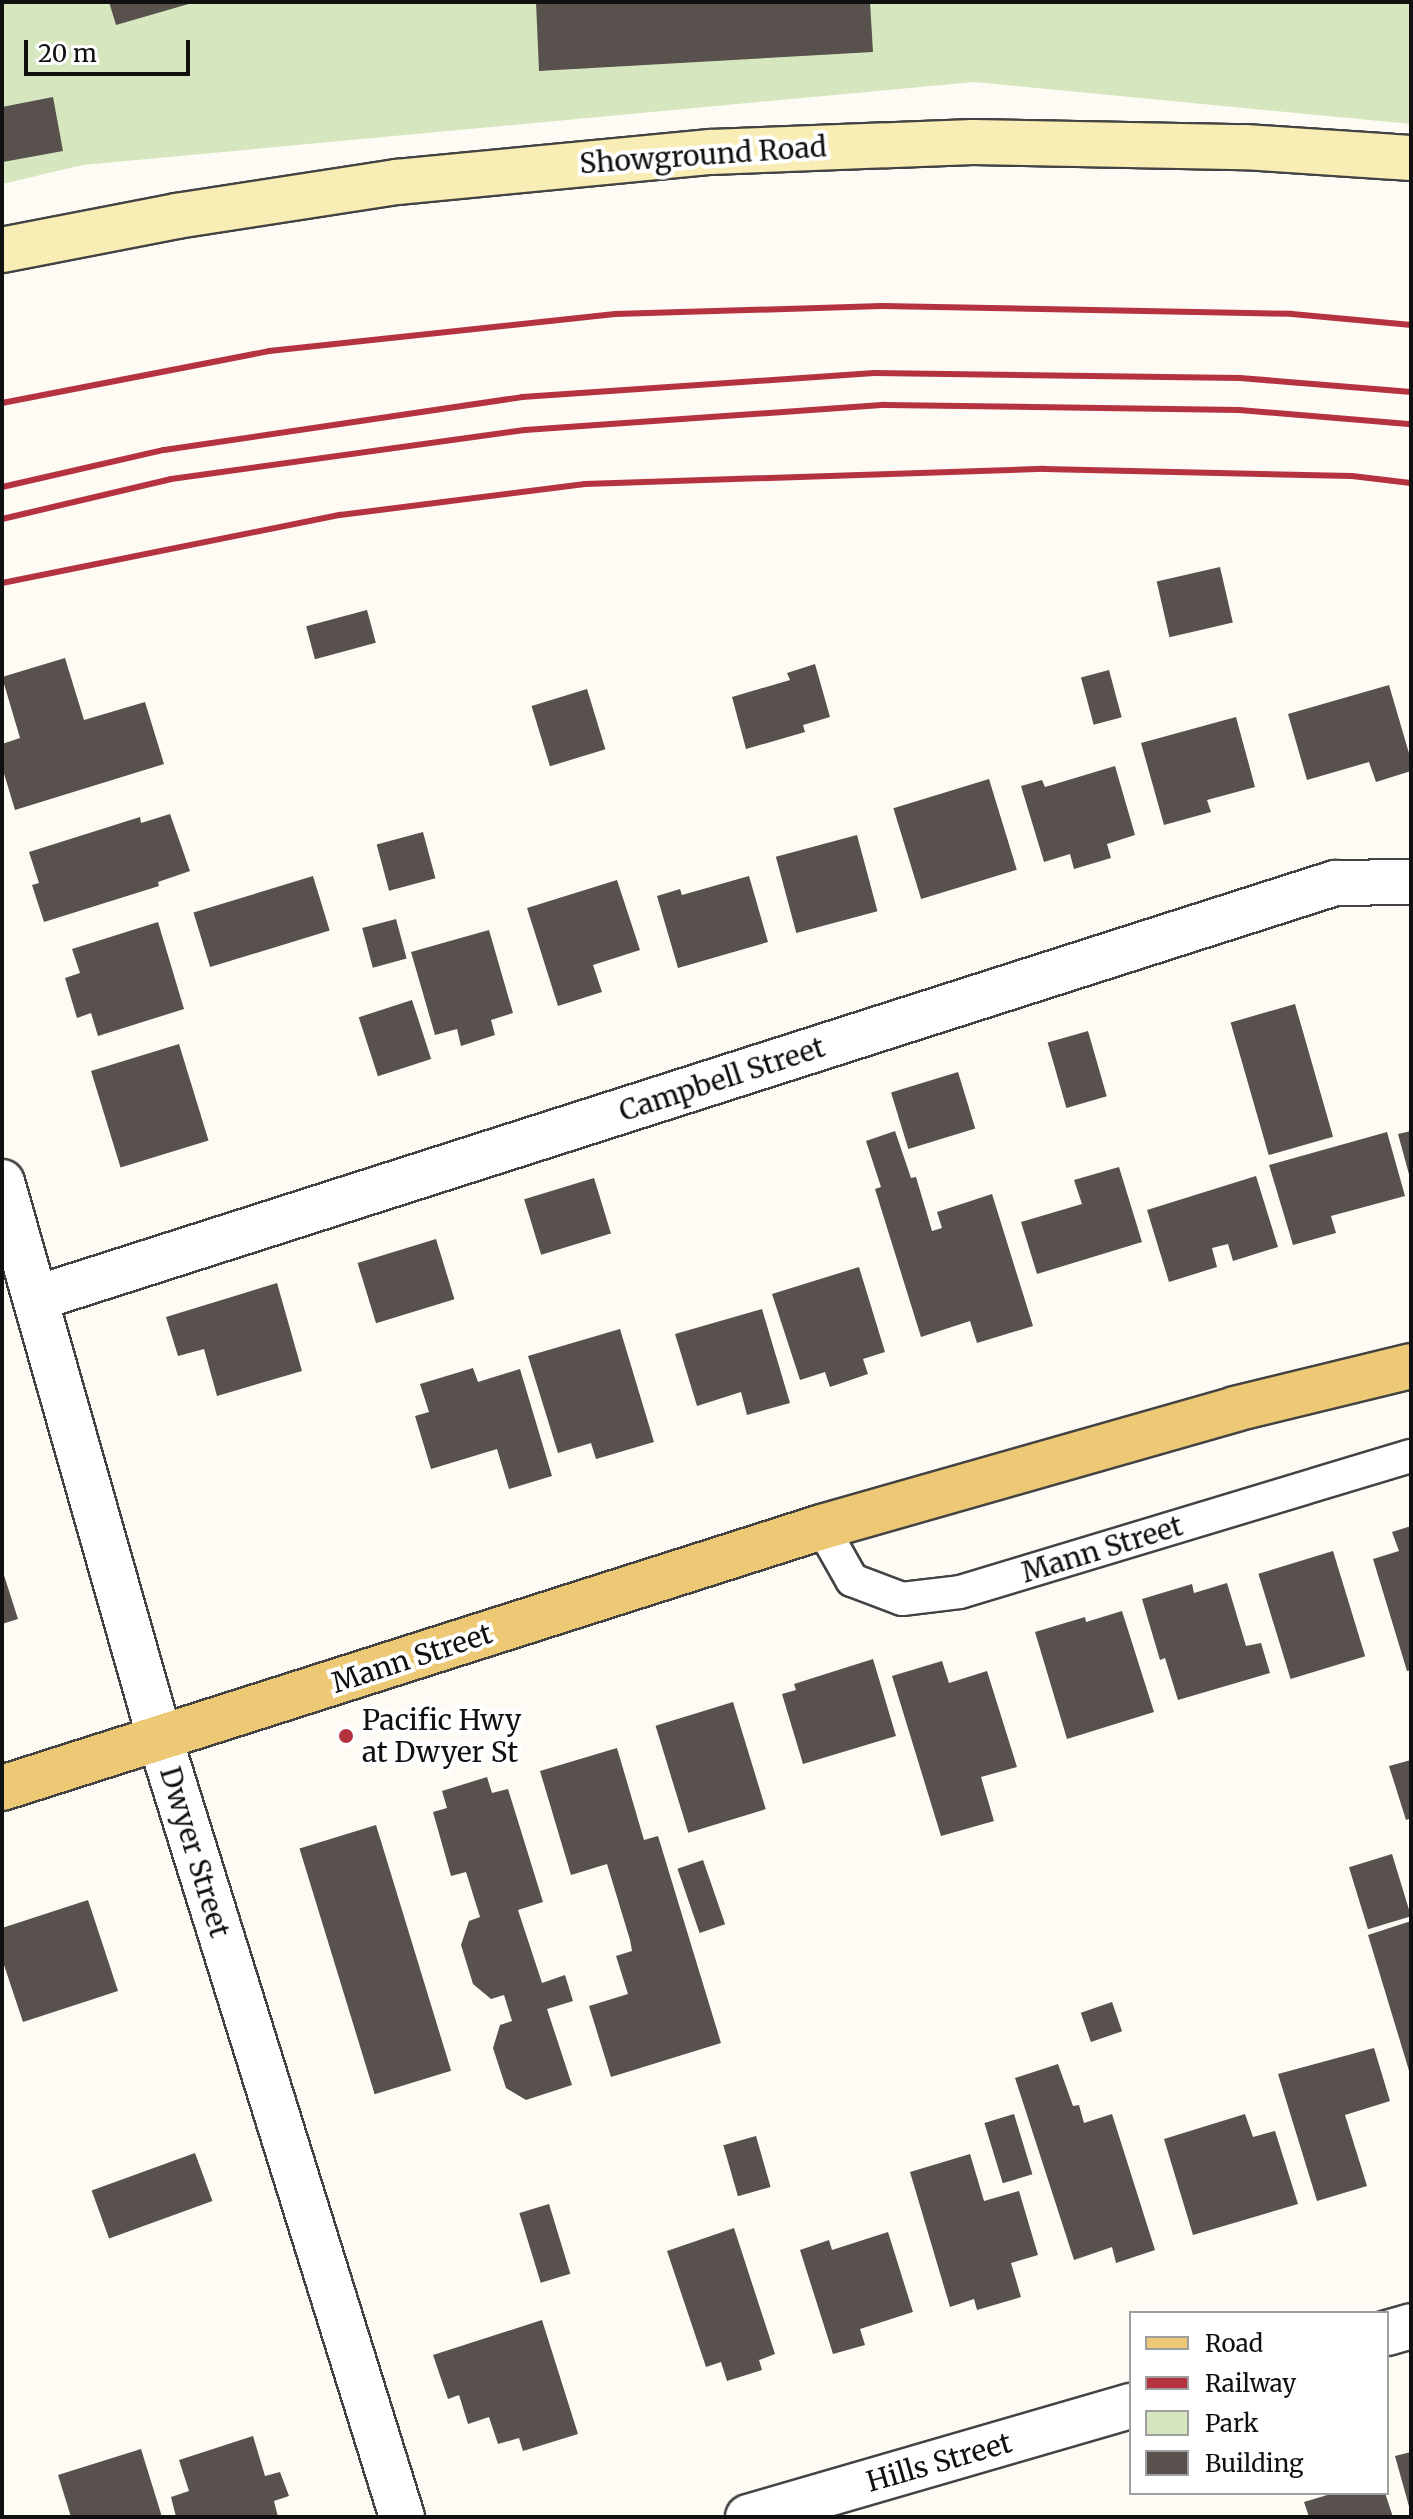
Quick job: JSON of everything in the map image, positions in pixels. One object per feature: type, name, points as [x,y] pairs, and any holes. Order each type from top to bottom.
[{"type":"main road","name":"Mann Street","points":[[2,1788],[822,1527],[1235,1409],[1411,1366]]},
{"type":"street","name":"Showground Road","points":[[2,250],[177,216],[397,182],[711,152],[973,142],[1245,147],[1411,158]]},
{"type":"street","name":"Campbell Street","points":[[37,1298],[1335,883],[1411,882]]},
{"type":"street","name":"Dwyer Street","points":[[2,1182],[160,1739],[402,2517]]},
{"type":"street","points":[[1389,2332],[1411,2326]]},
{"type":"street","name":"Hills Street","points":[[748,2517],[1129,2407]]},
{"type":"lane","name":"Mann Street","points":[[822,1527],[852,1580],[902,1599],[960,1592],[1411,1456]]},
{"type":"green space","points":[[2,2],[1411,2],[1411,124],[974,82],[83,165],[2,184]]},
{"type":"building","points":[[109,2],[192,2],[192,3],[116,25]]},
{"type":"building","points":[[536,2],[870,2],[873,52],[539,71]]},
{"type":"building","points":[[53,97],[63,151],[3,162],[2,107]]},
{"type":"building","points":[[1220,567],[1233,623],[1169,637],[1157,582]]},
{"type":"building","points":[[367,610],[376,643],[315,659],[306,626]]},
{"type":"building","points":[[65,658],[84,720],[145,702],[164,764],[15,810],[2,767],[2,744],[20,738],[2,677]]},
{"type":"building","points":[[815,664],[830,717],[803,725],[805,732],[746,749],[732,697],[790,680],[787,673]]},
{"type":"building","points":[[1109,670],[1122,717],[1094,725],[1081,678]]},
{"type":"building","points":[[1389,685],[1411,760],[1411,771],[1376,782],[1369,762],[1307,780],[1288,714]]},
{"type":"building","points":[[587,689],[605,749],[550,766],[532,706]]},
{"type":"building","points":[[1236,717],[1255,787],[1207,800],[1211,812],[1164,825],[1141,743]]},
{"type":"building","points":[[1115,766],[1135,835],[1107,844],[1111,858],[1074,869],[1070,854],[1044,862],[1021,786],[1042,780],[1045,787]]},
{"type":"building","points":[[989,779],[1017,870],[921,899],[893,808]]},
{"type":"building","points":[[170,814],[190,871],[158,882],[159,886],[44,922],[32,885],[39,883],[29,852],[140,817],[141,823]]},
{"type":"building","points":[[423,832],[435,878],[389,891],[377,844]]},
{"type":"building","points":[[857,835],[877,911],[796,933],[776,857]]},
{"type":"building","points":[[313,876],[330,931],[210,967],[193,913]]},
{"type":"building","points":[[749,876],[768,942],[678,968],[657,896],[680,889],[682,895]]},
{"type":"building","points":[[617,880],[640,950],[593,965],[602,992],[558,1006],[527,908]]},
{"type":"building","points":[[396,919],[407,959],[373,968],[362,928]]},
{"type":"building","points":[[158,922],[184,1009],[98,1036],[91,1013],[77,1018],[65,978],[80,973],[72,949]]},
{"type":"building","points":[[489,930],[513,1013],[491,1020],[495,1035],[461,1046],[457,1029],[435,1035],[411,952]]},
{"type":"building","points":[[412,1000],[431,1059],[378,1076],[359,1017]]},
{"type":"building","points":[[1295,1004],[1333,1137],[1269,1155],[1231,1022]]},
{"type":"building","points":[[1088,1031],[1107,1096],[1066,1108],[1048,1043]]},
{"type":"building","points":[[179,1044],[209,1141],[121,1167],[91,1071]]},
{"type":"building","points":[[958,1072],[975,1128],[908,1149],[891,1092]]},
{"type":"building","points":[[895,1131],[911,1178],[916,1177],[932,1231],[942,1228],[937,1212],[992,1194],[1033,1326],[977,1343],[970,1321],[921,1337],[875,1189],[881,1187],[866,1141]]},
{"type":"building","points":[[1411,1131],[1411,1178],[1410,1178],[1398,1134]]},
{"type":"building","points":[[1387,1132],[1405,1196],[1331,1216],[1336,1233],[1293,1245],[1269,1165]]},
{"type":"building","points":[[1119,1167],[1142,1242],[1037,1274],[1021,1222],[1082,1204],[1074,1180]]},
{"type":"building","points":[[1256,1176],[1278,1247],[1233,1261],[1228,1244],[1212,1248],[1217,1267],[1169,1282],[1147,1210]]},
{"type":"building","points":[[594,1178],[611,1233],[541,1255],[524,1199]]},
{"type":"building","points":[[436,1239],[454,1299],[376,1323],[358,1263]]},
{"type":"building","points":[[859,1267],[885,1352],[863,1359],[868,1374],[830,1387],[825,1372],[800,1380],[772,1294]]},
{"type":"building","points":[[277,1283],[302,1371],[217,1396],[204,1349],[178,1356],[166,1317]]},
{"type":"building","points":[[762,1309],[790,1403],[747,1415],[741,1392],[697,1406],[675,1334]]},
{"type":"building","points":[[620,1329],[654,1442],[596,1459],[591,1443],[558,1453],[528,1356]]},
{"type":"building","points":[[473,1368],[478,1382],[520,1369],[552,1476],[509,1489],[497,1449],[431,1469],[415,1416],[429,1412],[420,1384]]},
{"type":"building","points":[[1411,1526],[1411,1670],[1407,1671],[1373,1559],[1399,1551],[1392,1532]]},
{"type":"building","points":[[1333,1551],[1365,1656],[1291,1679],[1258,1574]]},
{"type":"building","points":[[2,1569],[18,1619],[2,1624]]},
{"type":"building","points":[[1227,1583],[1246,1646],[1261,1643],[1270,1673],[1178,1700],[1165,1658],[1160,1660],[1142,1599],[1192,1584],[1194,1593]]},
{"type":"building","points":[[1122,1611],[1154,1712],[1067,1739],[1035,1632],[1085,1617],[1086,1622]]},
{"type":"building","points":[[873,1659],[896,1736],[803,1764],[782,1694],[796,1690],[794,1684]]},
{"type":"building","points":[[942,1661],[949,1683],[987,1671],[1017,1767],[981,1777],[994,1821],[941,1836],[892,1676]]},
{"type":"building","points":[[733,1702],[766,1809],[688,1833],[656,1726]]},
{"type":"building","points":[[617,1748],[644,1840],[658,1836],[721,2043],[611,2077],[589,2006],[628,1994],[616,1956],[632,1951],[630,1940],[607,1864],[571,1875],[540,1771]]},
{"type":"building","points":[[1411,1760],[1411,1818],[1406,1820],[1389,1766]]},
{"type":"building","points":[[487,1777],[492,1793],[508,1789],[543,1902],[518,1910],[542,1983],[565,1975],[573,2001],[547,2009],[572,2085],[526,2100],[506,2088],[493,2048],[500,2025],[512,2021],[504,1995],[491,1999],[473,1984],[461,1945],[469,1921],[480,1917],[466,1872],[451,1876],[433,1812],[447,1808],[442,1791]]},
{"type":"building","points":[[376,1825],[451,2071],[375,2094],[299,1848]]},
{"type":"building","points":[[1392,1854],[1411,1916],[1368,1929],[1349,1867]]},
{"type":"building","points":[[703,1860],[725,1924],[700,1933],[677,1869]]},
{"type":"building","points":[[88,1900],[118,1991],[23,2022],[2,1959],[2,1928]]},
{"type":"building","points":[[1411,1921],[1411,2074],[1410,2074],[1368,1935]]},
{"type":"building","points":[[1112,2002],[1122,2031],[1091,2042],[1081,2013]]},
{"type":"building","points":[[1374,2048],[1390,2101],[1345,2115],[1367,2186],[1317,2201],[1278,2074]]},
{"type":"building","points":[[1058,2064],[1073,2106],[1079,2105],[1084,2123],[1112,2114],[1155,2250],[1116,2263],[1112,2247],[1074,2260],[1015,2078]]},
{"type":"building","points":[[1014,2114],[1032,2174],[1003,2183],[984,2123]]},
{"type":"building","points":[[1245,2114],[1253,2137],[1275,2131],[1298,2204],[1193,2235],[1164,2139]]},
{"type":"building","points":[[756,2136],[771,2187],[738,2196],[723,2145]]},
{"type":"building","points":[[195,2153],[212,2201],[109,2239],[92,2191]]},
{"type":"building","points":[[970,2154],[984,2201],[1019,2191],[1038,2255],[1011,2263],[1021,2297],[977,2310],[974,2299],[950,2307],[910,2172]]},
{"type":"building","points":[[549,2204],[570,2274],[541,2283],[519,2213]]},
{"type":"building","points":[[734,2228],[775,2354],[759,2360],[762,2370],[727,2381],[721,2362],[706,2367],[667,2251]]},
{"type":"building","points":[[888,2232],[913,2312],[860,2329],[865,2345],[833,2354],[800,2250],[829,2240],[832,2250]]},
{"type":"building","points":[[542,2320],[578,2434],[523,2451],[519,2438],[498,2444],[489,2417],[468,2424],[459,2395],[448,2399],[433,2355]]},
{"type":"building","points":[[253,2436],[265,2476],[280,2472],[289,2496],[274,2501],[278,2517],[176,2517],[171,2497],[189,2491],[179,2460]]},
{"type":"building","points":[[141,2449],[162,2517],[71,2517],[58,2475]]},
{"type":"building","points":[[1411,2452],[1411,2510],[1410,2510],[1395,2456]]},
{"type":"building","points":[[1327,2495],[1386,2495],[1393,2517],[1309,2517],[1304,2502]]},
{"type":"railway","points":[[2,403],[269,351],[615,314],[882,306],[1292,314],[1411,325]]},
{"type":"railway","points":[[2,487],[164,450],[522,397],[874,373],[1240,378],[1411,392]]},
{"type":"railway","points":[[2,519],[171,479],[525,430],[885,405],[1239,410],[1411,424]]},
{"type":"railway","points":[[2,583],[340,515],[585,484],[1044,469],[1352,476],[1411,483]]},
{"type":"place","name":"Pacific Hwy at Dwyer St","points":[[346,1736]]}]
